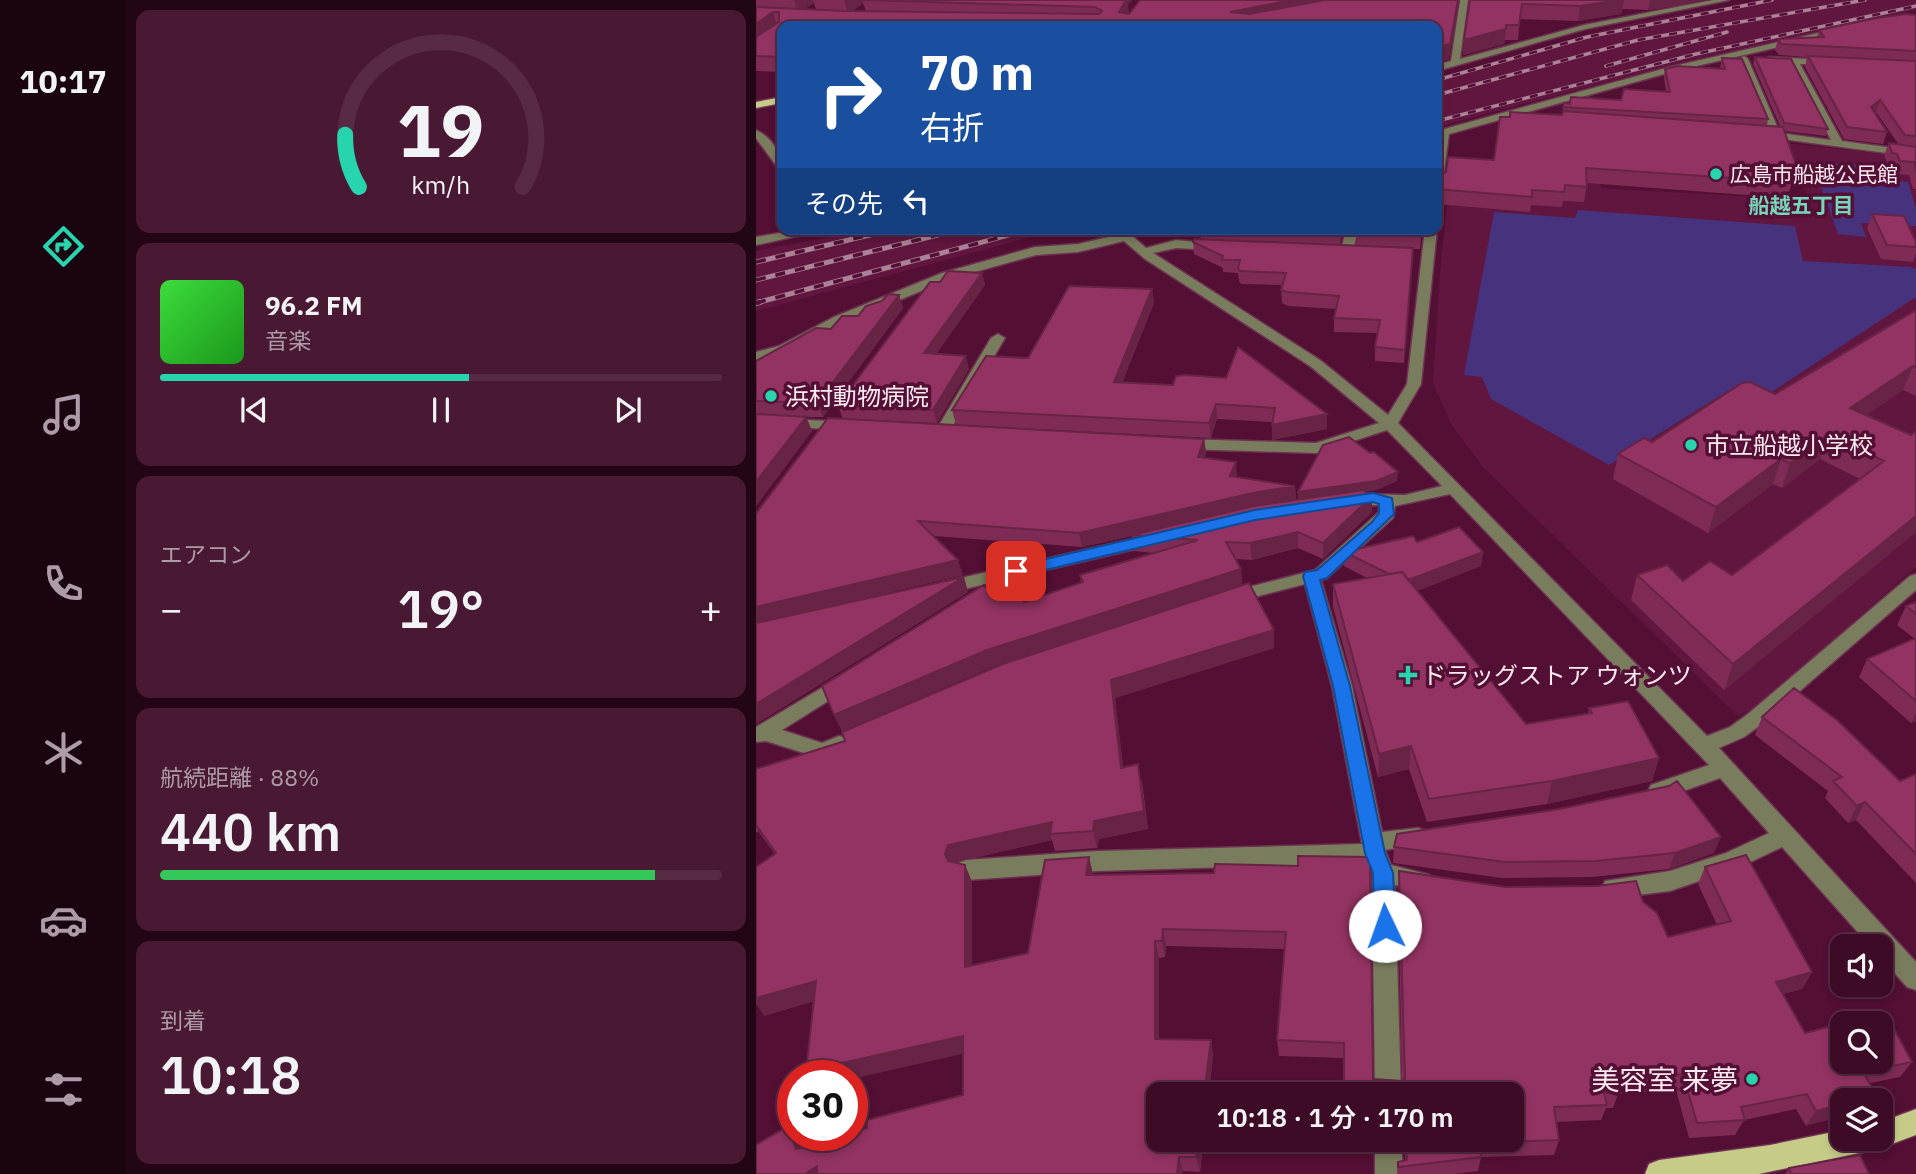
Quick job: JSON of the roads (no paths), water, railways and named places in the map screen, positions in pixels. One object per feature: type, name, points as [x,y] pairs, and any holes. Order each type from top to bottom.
[{"type":"main road","points":[[756,105],[777,101]]},
{"type":"main road","points":[[1893,1131],[1916,1122]]},
{"type":"main road","points":[[1659,1174],[1770,1159],[1830,1146]]},
{"type":"street","points":[[1455,63],[1464,0]]},
{"type":"street","points":[[1442,67],[1584,27],[1720,0]]},
{"type":"street","points":[[1442,132],[1729,55],[1856,27]]},
{"type":"street","points":[[1729,55],[1744,59],[1835,63]]},
{"type":"street","points":[[1744,59],[1776,135]]},
{"type":"street","points":[[1794,61],[1838,143]]},
{"type":"street","points":[[1498,117],[1527,120]]},
{"type":"street","points":[[756,133],[766,141],[777,158]]},
{"type":"street","points":[[1749,133],[1916,154]]},
{"type":"street","points":[[1888,139],[1895,150]]},
{"type":"street","points":[[757,242],[777,227]]},
{"type":"street","points":[[757,242],[793,235]]},
{"type":"street","points":[[756,356],[784,349],[1006,257],[1111,235]]},
{"type":"street","points":[[1123,235],[1144,252],[1315,363],[1390,424],[1704,746],[1916,979]]},
{"type":"street","points":[[1347,251],[1351,235]]},
{"type":"street","points":[[1172,444],[1317,448],[1390,424],[1414,384],[1421,255],[1429,235]]},
{"type":"street","points":[[1144,252],[1177,244],[1227,246]]},
{"type":"street","points":[[1334,251],[1361,252]]},
{"type":"street","points":[[942,432],[998,338]]},
{"type":"street","points":[[756,422],[865,428]]},
{"type":"street","points":[[1334,503],[1373,497],[1387,501],[1425,498],[1453,488]]},
{"type":"street","points":[[1217,602],[1321,574],[1387,514],[1387,501]]},
{"type":"street","points":[[925,593],[1176,534]]},
{"type":"street","points":[[1311,576],[1342,686],[1377,856],[1388,1006],[1388,1082]]},
{"type":"street","points":[[970,603],[993,588],[989,578]]},
{"type":"street","points":[[1704,746],[1737,732],[1755,719],[1916,580]]},
{"type":"street","points":[[760,734],[867,667]]},
{"type":"street","points":[[760,734],[823,751],[861,735]]},
{"type":"street","points":[[1639,795],[1676,787],[1724,768]]},
{"type":"street","points":[[966,870],[1098,862],[1377,856],[1439,834]]},
{"type":"street","points":[[1591,890],[1670,881],[1732,860],[1786,835]]},
{"type":"street","points":[[1377,856],[1446,887]]},
{"type":"street","points":[[1388,1152],[1388,1174]]},
{"type":"railway","points":[[1442,79],[1587,37],[1772,0]]},
{"type":"railway","points":[[1442,94],[1638,40],[1865,0]]},
{"type":"railway","points":[[1442,120],[1696,54],[1916,6]]},
{"type":"railway","points":[[1606,66],[1727,32]]},
{"type":"railway","points":[[756,262],[870,235]]},
{"type":"railway","points":[[756,280],[938,235]]},
{"type":"railway","points":[[756,303],[1009,235]]},
{"type":"railway","points":[[756,303],[760,302]]},
{"type":"place","name":"広島市船越公民館","points":[[1716,174]]},
{"type":"place","name":"浜村動物病院","points":[[771,396]]},
{"type":"place","name":"市立船越小学校","points":[[1691,445]]},
{"type":"place","name":"ドラッグストア ウォンツ","points":[[1408,675]]},
{"type":"place","name":"美容室 来夢","points":[[1752,1079]]},
{"type":"district","name":"船越五丁目","points":[[1801,205]]}]
